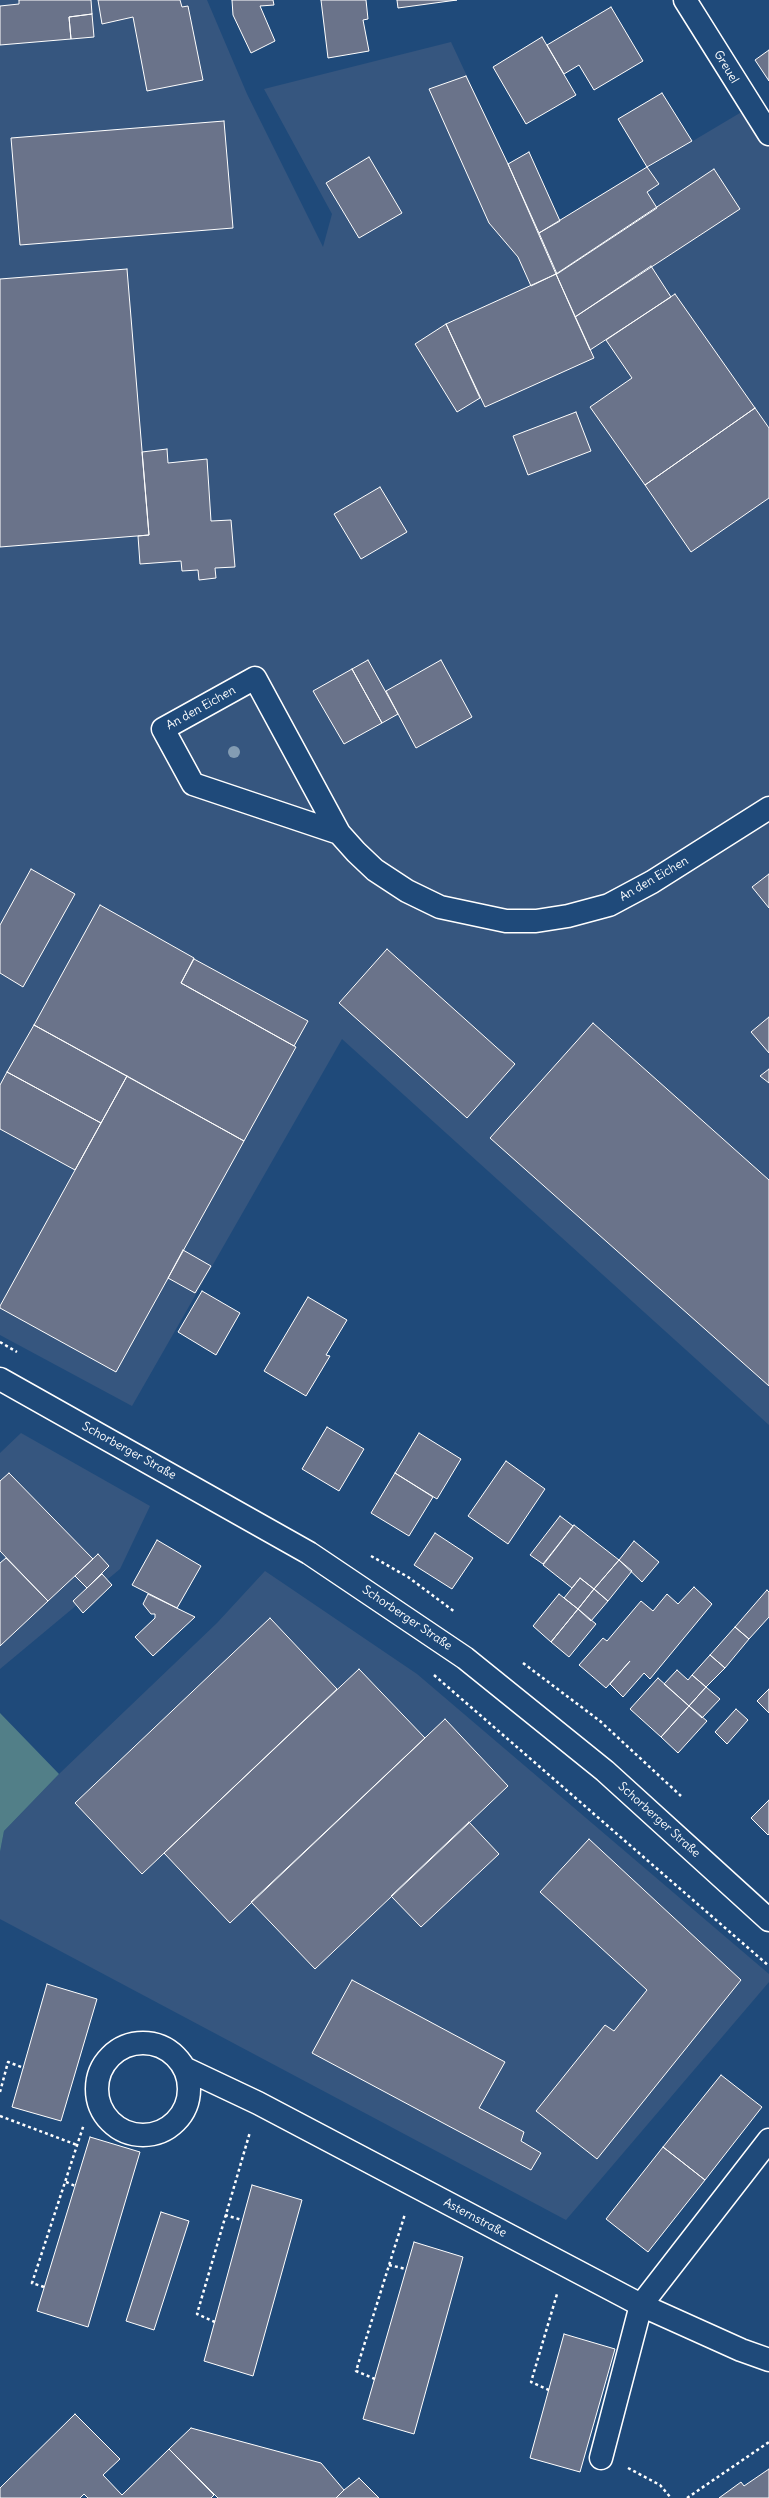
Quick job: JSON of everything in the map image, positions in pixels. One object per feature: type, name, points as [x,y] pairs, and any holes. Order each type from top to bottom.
[{"type":"street","name":"Greuel","points":[[685,0],[769,134]]},
{"type":"street","name":"An den Eichen","points":[[339,833],[193,784],[162,729],[255,678],[339,833],[356,852],[375,870],[407,891],[440,907],[506,921],[536,921],[568,916],[609,905],[630,895],[769,808]]},
{"type":"street","name":"Schorberger Straße","points":[[0,1379],[309,1553],[465,1658],[606,1771],[769,1920]]},
{"type":"street","name":"Asternstraße","points":[[184,2068],[188,2082],[189,2095],[185,2109],[178,2120],[166,2129],[154,2134],[141,2136],[129,2133],[117,2128],[108,2119],[101,2108],[97,2082],[102,2068],[110,2057],[122,2048],[136,2044],[150,2044],[164,2048],[176,2057],[184,2068],[258,2102],[565,2266],[641,2305],[741,2350],[769,2360]]},
{"type":"street","points":[[601,2458],[641,2305],[769,2140]]},
{"type":"path","points":[[433,1675],[769,1966]]},
{"type":"path","points":[[0,2092],[8,2062],[24,2068]]},
{"type":"path","points":[[215,2322],[197,2314],[258,2102]]},
{"type":"path","points":[[0,2116],[77,2145]]},
{"type":"path","points":[[44,2287],[32,2283],[84,2124]]},
{"type":"path","points":[[66,2182],[74,2186]]},
{"type":"path","points":[[375,2379],[356,2371],[414,2185]]},
{"type":"path","points":[[225,2215],[242,2220]]},
{"type":"path","points":[[389,2264],[406,2269]]},
{"type":"path","points":[[549,2390],[531,2382],[565,2266]]},
{"type":"path","points":[[687,2498],[768,2443]]},
{"type":"path","points":[[601,2458],[626,2467],[660,2485],[671,2498]]},
{"type":"shaded area","points":[[0,0],[207,0],[247,94],[323,247],[332,214],[264,89],[451,42],[508,164],[529,152],[560,220],[750,107],[769,136],[769,1425],[342,1039],[132,1406],[0,1335]]},
{"type":"shaded area","points":[[21,1433],[150,1506],[120,1569],[0,1669],[0,1453]]},
{"type":"shaded area","points":[[265,1571],[417,1674],[769,1974],[769,1982],[566,2220],[0,1919],[0,1852],[4,1831],[59,1774],[217,1623]]},
{"type":"green space","points":[[0,1713],[59,1774],[4,1831],[0,1852]]},
{"type":"building","points":[[19,0],[91,0],[92,14],[69,17],[71,39],[0,45],[0,6],[19,4]]},
{"type":"building","points":[[98,0],[180,0],[182,7],[188,6],[203,80],[147,91],[133,17],[102,24]]},
{"type":"building","points":[[232,0],[273,0],[274,5],[260,6],[275,41],[251,53],[233,15]]},
{"type":"building","points":[[321,0],[366,0],[368,19],[363,20],[369,51],[328,58]]},
{"type":"building","points":[[397,0],[457,0],[398,8]]},
{"type":"building","points":[[611,7],[643,61],[594,90],[579,65],[564,74],[547,45]]},
{"type":"building","points":[[92,14],[94,37],[71,39],[69,17]]},
{"type":"building","points":[[542,37],[576,95],[526,124],[493,67]]},
{"type":"building","points":[[769,50],[769,81],[755,60]]},
{"type":"building","points":[[466,76],[508,164],[556,274],[531,286],[518,257],[489,223],[429,89]]},
{"type":"building","points":[[662,93],[692,141],[647,167],[618,119]]},
{"type":"building","points":[[224,121],[233,228],[20,245],[11,138]]},
{"type":"building","points":[[529,152],[560,221],[539,233],[508,164]]},
{"type":"building","points":[[369,157],[402,213],[359,238],[326,183]]},
{"type":"building","points":[[647,167],[659,184],[647,192],[657,208],[557,274],[539,233]]},
{"type":"building","points":[[714,169],[740,209],[575,317],[556,274]]},
{"type":"building","points":[[651,266],[671,297],[590,350],[575,317]]},
{"type":"building","points":[[127,269],[149,535],[0,547],[0,279]]},
{"type":"building","points":[[556,274],[594,358],[485,407],[446,324]]},
{"type":"building","points":[[675,294],[755,408],[645,485],[590,407],[632,378],[606,340]]},
{"type":"building","points":[[446,324],[480,398],[457,412],[415,344]]},
{"type":"building","points":[[755,408],[769,428],[769,498],[691,552],[645,485]]},
{"type":"building","points":[[576,412],[591,451],[528,475],[513,436]]},
{"type":"building","points":[[167,449],[168,463],[207,459],[211,521],[231,520],[235,567],[215,568],[216,578],[199,580],[198,570],[182,571],[181,561],[140,564],[138,536],[149,535],[142,452]]},
{"type":"building","points":[[380,487],[407,532],[361,559],[334,514]]},
{"type":"building","points":[[368,660],[398,714],[382,723],[352,669]]},
{"type":"building","points":[[441,660],[472,717],[416,748],[386,691]]},
{"type":"building","points":[[352,669],[382,723],[344,744],[313,691]]},
{"type":"building","points":[[31,869],[75,894],[23,987],[0,973],[0,925]]},
{"type":"building","points":[[769,874],[769,908],[752,887]]},
{"type":"building","points":[[100,905],[194,958],[181,983],[296,1047],[244,1141],[34,1025]]},
{"type":"building","points":[[387,949],[515,1064],[467,1118],[339,1003]]},
{"type":"building","points":[[194,959],[308,1021],[294,1046],[181,983]]},
{"type":"building","points":[[769,1017],[769,1053],[751,1032]]},
{"type":"building","points":[[593,1023],[769,1180],[769,1386],[490,1138]]},
{"type":"building","points":[[34,1025],[127,1076],[101,1123],[7,1072]]},
{"type":"building","points":[[769,1069],[769,1083],[760,1076]]},
{"type":"building","points":[[7,1072],[101,1123],[75,1170],[0,1129],[0,1085]]},
{"type":"building","points":[[127,1076],[244,1141],[116,1372],[0,1308],[0,1306]]},
{"type":"building","points":[[183,1250],[211,1266],[195,1293],[168,1278]]},
{"type":"building","points":[[202,1291],[240,1313],[216,1355],[178,1332]]},
{"type":"building","points":[[308,1297],[347,1320],[326,1355],[330,1356],[306,1396],[264,1371]]},
{"type":"building","points":[[327,1427],[364,1449],[339,1491],[302,1469]]},
{"type":"building","points":[[419,1433],[461,1459],[437,1499],[395,1473]]},
{"type":"building","points":[[506,1461],[545,1489],[508,1544],[468,1516]]},
{"type":"building","points":[[9,1473],[93,1559],[48,1601],[0,1551],[0,1481]]},
{"type":"building","points":[[395,1473],[433,1497],[409,1536],[371,1513]]},
{"type":"building","points":[[560,1516],[573,1526],[543,1564],[530,1555]]},
{"type":"building","points":[[574,1525],[619,1560],[594,1589],[580,1578],[572,1588],[543,1565]]},
{"type":"building","points":[[435,1533],[473,1558],[452,1589],[414,1565]]},
{"type":"building","points":[[157,1540],[201,1566],[177,1608],[132,1585]]},
{"type":"building","points":[[634,1541],[659,1562],[642,1582],[619,1560]]},
{"type":"building","points":[[98,1554],[109,1566],[87,1588],[75,1576]]},
{"type":"building","points":[[6,1558],[48,1601],[0,1646],[0,1563]]},
{"type":"building","points":[[619,1560],[632,1571],[608,1601],[594,1589]]},
{"type":"building","points":[[102,1574],[112,1585],[83,1613],[73,1601]]},
{"type":"building","points":[[580,1578],[594,1589],[578,1609],[564,1598]]},
{"type":"building","points":[[694,1587],[712,1604],[650,1679],[644,1673],[623,1697],[610,1684],[630,1661],[606,1688],[579,1665],[603,1638],[607,1641],[641,1601],[653,1611],[667,1594],[678,1604]]},
{"type":"building","points":[[594,1589],[608,1601],[591,1621],[578,1609]]},
{"type":"building","points":[[767,1590],[769,1592],[769,1617],[749,1639],[735,1627]]},
{"type":"building","points":[[148,1594],[195,1617],[153,1656],[135,1637],[155,1618],[155,1614],[151,1614],[143,1604]]},
{"type":"building","points":[[559,1594],[578,1609],[551,1642],[533,1626]]},
{"type":"building","points":[[578,1609],[596,1624],[569,1657],[551,1642]]},
{"type":"building","points":[[270,1618],[337,1689],[142,1874],[75,1803]]},
{"type":"building","points":[[735,1627],[749,1639],[725,1668],[710,1655]]},
{"type":"building","points":[[710,1655],[725,1668],[706,1687],[692,1675]]},
{"type":"building","points":[[359,1669],[425,1738],[230,1923],[164,1853]]},
{"type":"building","points":[[677,1670],[688,1680],[692,1675],[706,1687],[689,1706],[664,1684]]},
{"type":"building","points":[[658,1678],[689,1706],[661,1737],[630,1709]]},
{"type":"building","points":[[706,1687],[720,1699],[702,1718],[689,1706]]},
{"type":"building","points":[[769,1689],[769,1713],[757,1701]]},
{"type":"building","points":[[689,1706],[707,1721],[678,1753],[661,1737]]},
{"type":"building","points":[[736,1709],[748,1720],[727,1744],[715,1732]]},
{"type":"building","points":[[445,1719],[508,1786],[315,1969],[251,1902]]},
{"type":"building","points":[[769,1800],[769,1834],[768,1835],[751,1818]]},
{"type":"building","points":[[469,1822],[499,1854],[421,1927],[391,1896]]},
{"type":"building","points":[[589,1839],[741,1980],[597,2159],[536,2111],[605,2025],[614,2031],[647,1990],[540,1892]]},
{"type":"building","points":[[352,1980],[505,2062],[479,2108],[524,2132],[521,2141],[541,2153],[531,2170],[312,2053]]},
{"type":"building","points":[[47,1984],[97,1999],[61,2121],[12,2107]]},
{"type":"building","points":[[721,2075],[762,2107],[705,2180],[663,2147]]},
{"type":"building","points":[[90,2137],[140,2152],[88,2327],[37,2311]]},
{"type":"building","points":[[663,2147],[705,2180],[648,2252],[606,2219]]},
{"type":"building","points":[[252,2185],[302,2200],[253,2376],[204,2361]]},
{"type":"building","points":[[161,2212],[189,2221],[154,2330],[126,2321]]},
{"type":"building","points":[[414,2242],[463,2257],[414,2434],[363,2419]]},
{"type":"building","points":[[564,2334],[615,2349],[580,2472],[530,2458]]},
{"type":"building","points":[[75,2414],[120,2459],[103,2475],[122,2495],[169,2449],[214,2495],[211,2498],[88,2498],[84,2494],[80,2498],[0,2498],[0,2488]]},
{"type":"building","points":[[191,2428],[321,2463],[344,2490],[336,2498],[218,2498],[169,2449]]},
{"type":"building","points":[[769,2469],[769,2498],[719,2498],[741,2482],[744,2486]]},
{"type":"building","points":[[359,2478],[379,2498],[336,2498],[344,2490]]}]
